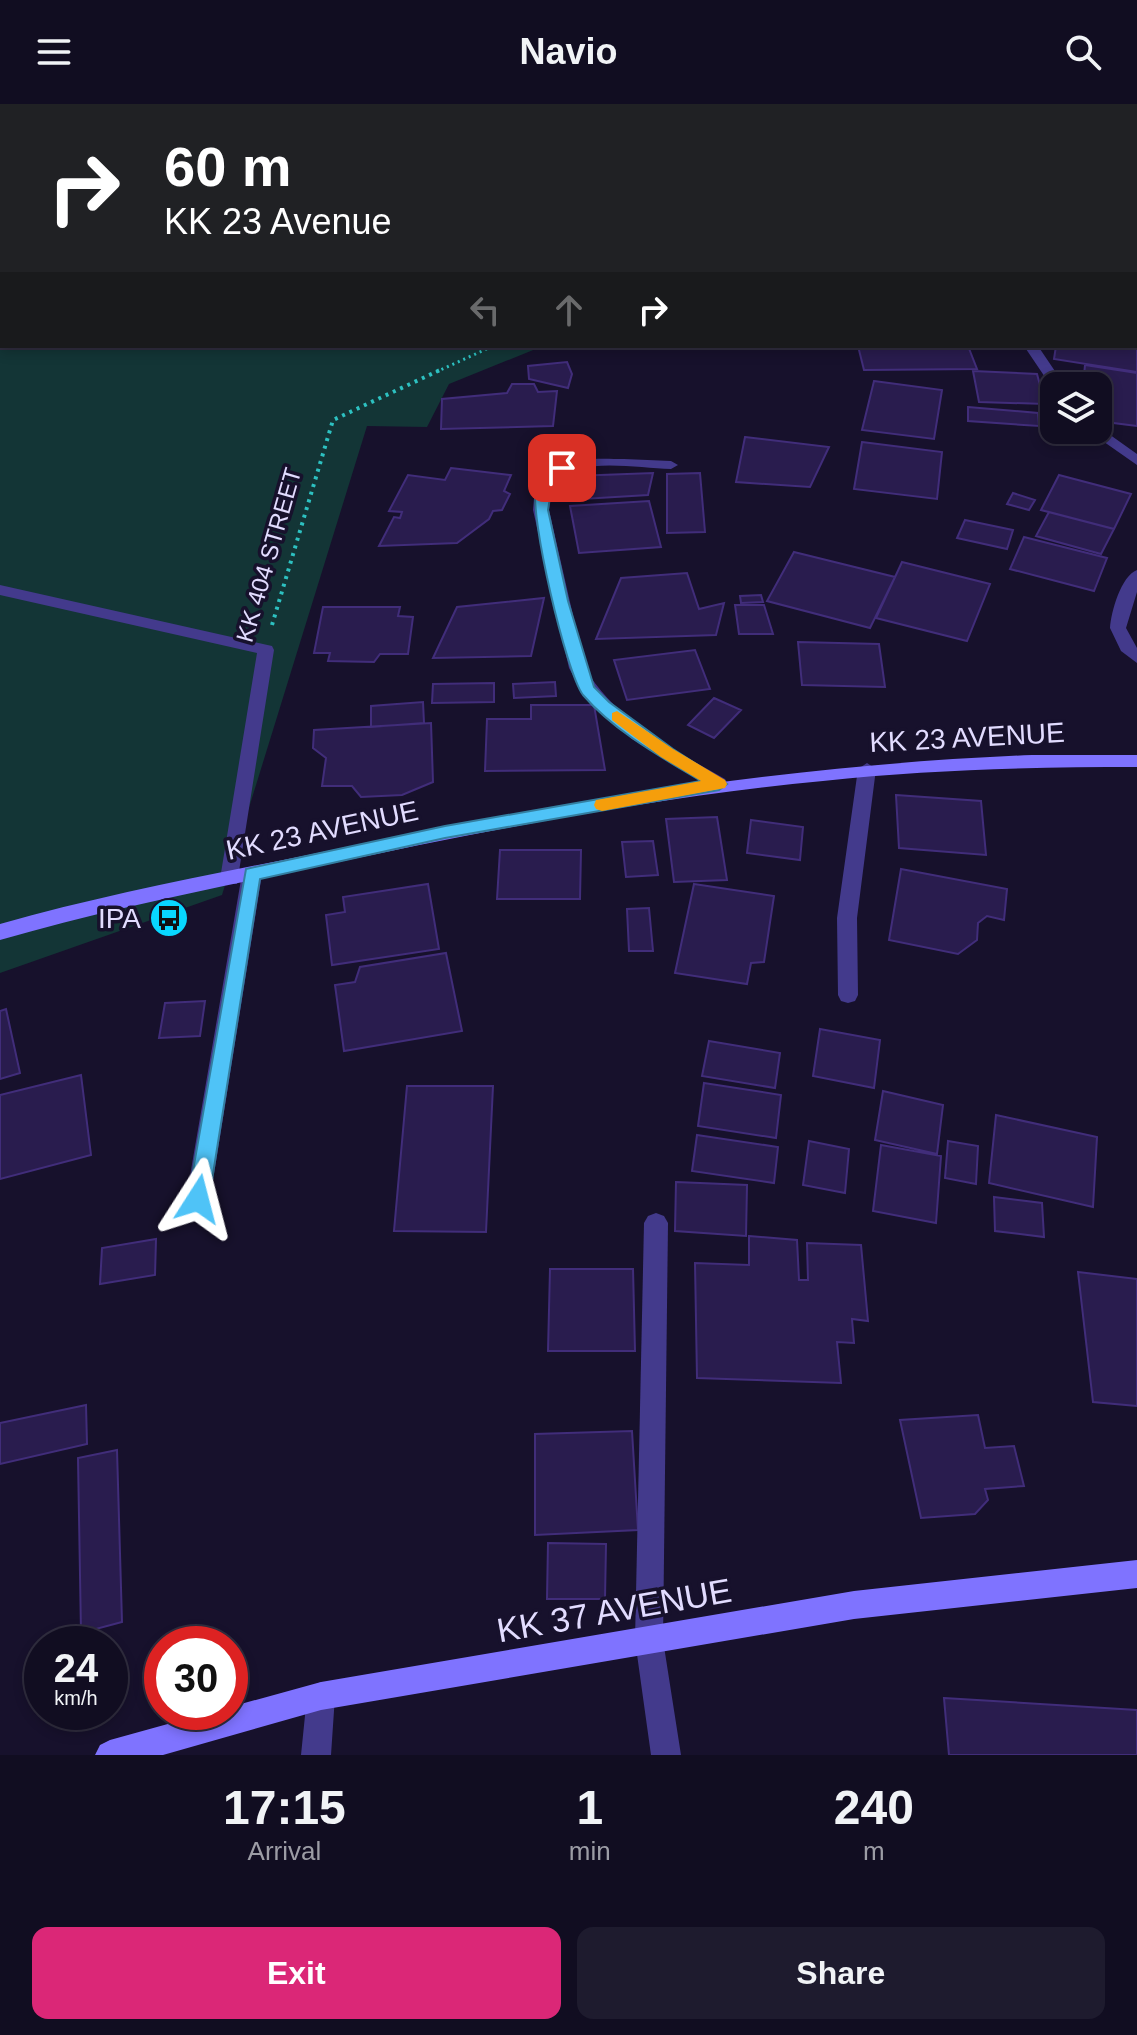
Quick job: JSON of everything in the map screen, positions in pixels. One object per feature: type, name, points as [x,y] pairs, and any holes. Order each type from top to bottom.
[{"type":"main road","name":"KK 23 AVENUE","points":[[0,932],[445,832],[719,784],[867,769],[1063,759],[1137,761]]},
{"type":"main road","name":"KK 37 AVENUE","points":[[110,1755],[321,1696],[854,1605],[1137,1574]]},
{"type":"street","points":[[1032,348],[1049,372]]},
{"type":"street","points":[[1112,443],[1137,461]]},
{"type":"street","points":[[671,465],[593,464],[562,468],[547,477],[542,488],[541,510],[577,668],[588,690],[604,706],[667,753],[719,784]]},
{"type":"street","points":[[1137,575],[1116,623],[1121,644],[1137,658]]},
{"type":"street","points":[[0,590],[266,650]]},
{"type":"street","name":"KK 404 STREET","points":[[230,879],[266,650]]},
{"type":"street","points":[[848,995],[847,918],[867,769]]},
{"type":"street","points":[[198,1199],[252,874]]},
{"type":"street","points":[[656,1223],[649,1640],[666,1755]]},
{"type":"street","points":[[316,1755],[321,1696]]},
{"type":"path","name":"KK 404 STREET","points":[[266,650],[290,558],[333,420],[489,348]]},
{"type":"green space","points":[[0,348],[538,348],[449,384],[427,427],[367,426],[222,895],[0,973]]},
{"type":"building","points":[[858,348],[969,348],[977,369],[864,370]]},
{"type":"building","points":[[1056,348],[1137,348],[1137,372],[1054,359]]},
{"type":"building","points":[[567,362],[572,374],[568,388],[529,379],[528,366]]},
{"type":"building","points":[[1085,365],[1137,373],[1137,426],[1112,423],[1112,372],[1084,372]]},
{"type":"building","points":[[973,371],[1037,374],[1040,404],[979,402]]},
{"type":"building","points":[[874,381],[942,390],[934,439],[862,430]]},
{"type":"building","points":[[512,384],[534,384],[538,392],[557,391],[553,426],[441,429],[442,399],[507,393]]},
{"type":"building","points":[[968,407],[1038,413],[1039,426],[968,421]]},
{"type":"building","points":[[745,437],[829,447],[810,487],[736,482]]},
{"type":"building","points":[[862,442],[942,452],[937,499],[854,489]]},
{"type":"building","points":[[451,468],[511,475],[504,491],[510,494],[502,510],[493,511],[489,519],[457,543],[379,546],[394,517],[400,518],[402,512],[389,511],[408,475],[445,480]]},
{"type":"building","points":[[653,473],[648,495],[566,500],[574,476]]},
{"type":"building","points":[[700,473],[705,532],[667,533],[667,474]]},
{"type":"building","points":[[1059,475],[1131,494],[1114,529],[1041,510]]},
{"type":"building","points":[[1013,493],[1035,500],[1029,510],[1007,504]]},
{"type":"building","points":[[649,501],[661,547],[579,553],[570,506]]},
{"type":"building","points":[[1049,512],[1114,529],[1101,554],[1036,536]]},
{"type":"building","points":[[965,520],[1013,530],[1007,549],[957,538]]},
{"type":"building","points":[[1024,537],[1107,558],[1094,591],[1010,569]]},
{"type":"building","points":[[794,552],[895,577],[870,628],[767,601]]},
{"type":"building","points":[[902,562],[990,584],[967,641],[876,618]]},
{"type":"building","points":[[687,573],[699,609],[724,603],[716,635],[596,639],[621,578]]},
{"type":"building","points":[[761,595],[763,602],[741,603],[740,596]]},
{"type":"building","points":[[544,598],[531,656],[433,658],[457,607]]},
{"type":"building","points":[[735,605],[764,605],[773,634],[739,634]]},
{"type":"building","points":[[323,607],[400,607],[398,616],[413,617],[408,654],[380,654],[374,662],[328,661],[330,653],[314,653]]},
{"type":"building","points":[[798,642],[879,644],[885,687],[802,685]]},
{"type":"building","points":[[695,650],[710,689],[627,700],[614,660]]},
{"type":"building","points":[[555,682],[556,696],[514,698],[513,684]]},
{"type":"building","points":[[494,683],[494,702],[432,703],[433,684]]},
{"type":"building","points":[[714,698],[741,710],[714,738],[688,725]]},
{"type":"building","points":[[423,702],[424,723],[371,727],[371,706]]},
{"type":"building","points":[[531,705],[594,705],[605,770],[485,771],[487,719],[531,719]]},
{"type":"building","points":[[431,723],[433,782],[402,795],[361,797],[352,786],[322,786],[326,758],[313,748],[314,730]]},
{"type":"building","points":[[896,795],[981,801],[986,855],[899,848]]},
{"type":"building","points":[[717,817],[727,880],[674,882],[666,819]]},
{"type":"building","points":[[751,820],[803,827],[800,860],[747,853]]},
{"type":"building","points":[[653,841],[658,875],[626,877],[622,842]]},
{"type":"building","points":[[500,850],[581,850],[580,899],[497,899]]},
{"type":"building","points":[[901,869],[1007,889],[1004,920],[987,916],[978,923],[977,940],[958,954],[889,940]]},
{"type":"building","points":[[428,884],[439,949],[332,965],[326,915],[345,912],[343,897]]},
{"type":"building","points":[[694,884],[774,896],[764,962],[751,963],[747,984],[675,973]]},
{"type":"building","points":[[649,908],[653,951],[629,951],[627,909]]},
{"type":"building","points":[[446,953],[462,1031],[344,1051],[335,985],[355,982],[360,967]]},
{"type":"building","points":[[205,1001],[200,1036],[159,1038],[165,1003]]},
{"type":"building","points":[[6,1009],[20,1073],[0,1079],[0,1011]]},
{"type":"building","points":[[820,1029],[880,1040],[874,1088],[813,1076]]},
{"type":"building","points":[[709,1041],[780,1053],[775,1088],[702,1076]]},
{"type":"building","points":[[81,1075],[91,1155],[0,1179],[0,1095]]},
{"type":"building","points":[[704,1083],[781,1095],[776,1138],[698,1126]]},
{"type":"building","points":[[407,1086],[493,1086],[486,1232],[394,1231]]},
{"type":"building","points":[[883,1091],[943,1105],[937,1154],[875,1140]]},
{"type":"building","points":[[996,1115],[1097,1137],[1093,1207],[989,1183]]},
{"type":"building","points":[[697,1135],[778,1147],[774,1183],[692,1171]]},
{"type":"building","points":[[809,1141],[849,1149],[845,1193],[803,1185]]},
{"type":"building","points":[[948,1141],[978,1146],[976,1184],[945,1178]]},
{"type":"building","points":[[881,1145],[941,1156],[936,1223],[873,1211]]},
{"type":"building","points":[[676,1182],[747,1185],[746,1236],[675,1231]]},
{"type":"building","points":[[994,1197],[1042,1203],[1044,1237],[995,1231]]},
{"type":"building","points":[[749,1236],[797,1240],[799,1280],[808,1280],[807,1243],[861,1245],[868,1321],[852,1319],[854,1343],[837,1342],[841,1383],[697,1378],[695,1263],[749,1265]]},
{"type":"building","points":[[156,1239],[155,1275],[100,1284],[102,1248]]},
{"type":"building","points":[[550,1269],[633,1269],[635,1351],[548,1351]]},
{"type":"building","points":[[1078,1272],[1137,1279],[1137,1406],[1093,1402]]},
{"type":"building","points":[[86,1405],[87,1444],[0,1464],[0,1423]]},
{"type":"building","points":[[978,1415],[985,1448],[1014,1446],[1024,1486],[985,1489],[988,1500],[975,1514],[921,1518],[900,1420]]},
{"type":"building","points":[[632,1431],[638,1530],[535,1535],[535,1434]]},
{"type":"building","points":[[117,1450],[122,1622],[107,1626],[81,1626],[78,1458]]},
{"type":"building","points":[[548,1543],[606,1544],[605,1599],[547,1599]]},
{"type":"building","points":[[944,1698],[1137,1710],[1137,1755],[949,1755]]},
{"type":"slow traffic","points":[[602,805],[719,784],[667,753],[617,716]]},
{"type":"place","name":"IPA","points":[[169,918]]},
{"type":"route","points":[[198,1199],[252,874],[445,832],[719,784],[667,753],[604,706],[581,678],[560,601],[541,510],[542,488],[547,477],[562,468]]}]
